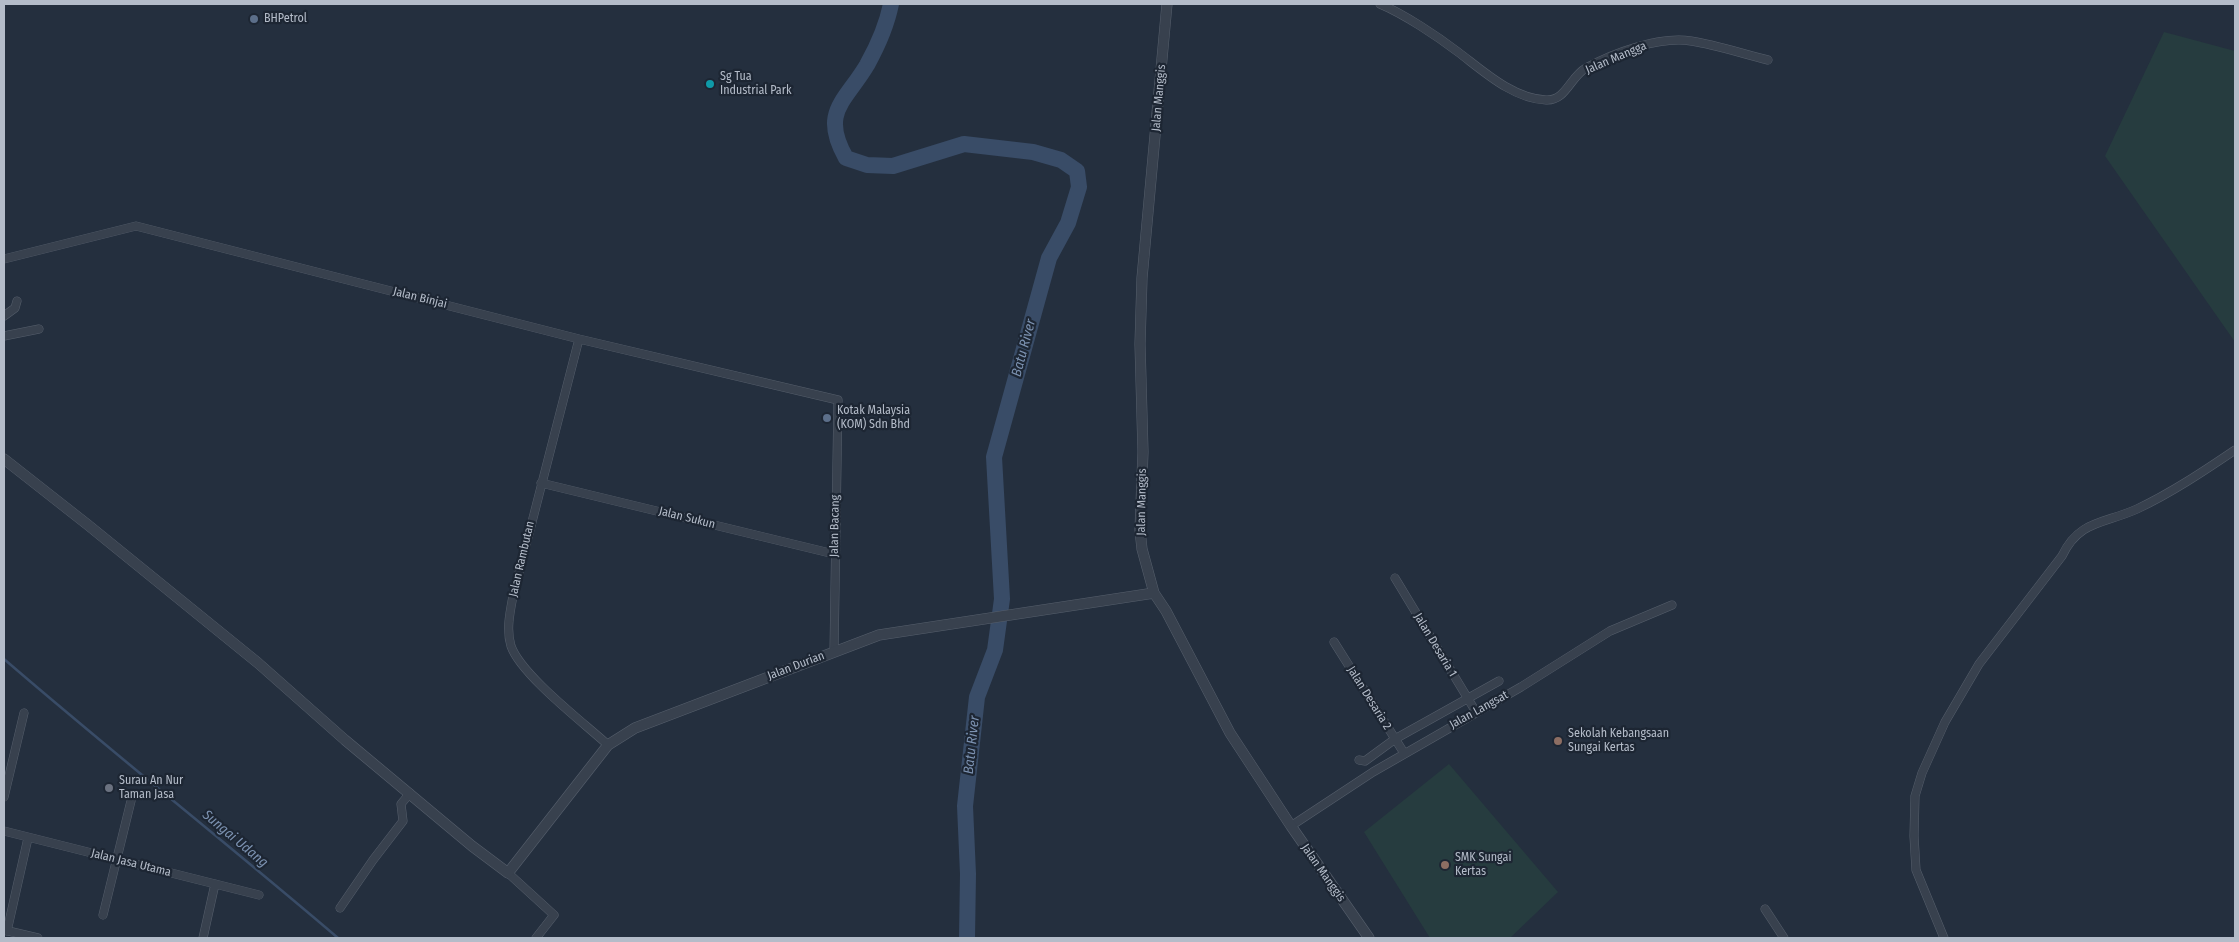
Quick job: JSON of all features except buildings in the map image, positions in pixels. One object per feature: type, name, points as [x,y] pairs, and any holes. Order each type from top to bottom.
[{"type":"street","name":"Jalan Manggis","points":[[1167,4],[1142,278],[1140,344],[1143,452],[1140,530],[1142,549],[1154,593],[1166,610],[1230,733],[1290,826],[1369,938]]},
{"type":"street","name":"Jalan Mangga","points":[[1380,4],[1455,50],[1490,79],[1527,96],[1547,100],[1560,97],[1572,80],[1584,69],[1629,50],[1658,41],[1690,40],[1768,60]]},
{"type":"street","name":"Jalan Binjai","points":[[4,260],[136,226],[579,339],[838,400]]},
{"type":"street","points":[[4,316],[15,308],[18,301]]},
{"type":"street","points":[[4,336],[40,329]]},
{"type":"street","name":"Jalan Rambutan","points":[[579,339],[540,483],[513,596],[509,635],[511,645],[518,660],[531,676],[608,744]]},
{"type":"street","name":"Jalan Bacang","points":[[834,652],[834,554],[838,400]]},
{"type":"street","points":[[1944,938],[1916,870],[1914,836],[1915,796],[1922,773],[1945,722],[1979,664],[2062,556],[2069,540],[2092,525],[2136,509],[2235,450]]},
{"type":"street","points":[[4,459],[258,663],[410,793],[508,873],[554,915],[536,938]]},
{"type":"street","name":"Jalan Sukun","points":[[540,483],[834,554]]},
{"type":"street","name":"Jalan Desaria 1","points":[[1395,578],[1476,712]]},
{"type":"street","name":"Jalan Durian","points":[[508,873],[608,744],[635,728],[879,635],[979,618],[1154,593]]},
{"type":"street","name":"Jalan Langsat","points":[[1290,826],[1404,753],[1521,687],[1610,631],[1672,605]]},
{"type":"street","name":"Jalan Desaria 2","points":[[1334,642],[1404,753]]},
{"type":"street","points":[[1359,760],[1365,761],[1395,739],[1499,681]]},
{"type":"street","points":[[4,797],[24,713]]},
{"type":"street","points":[[340,908],[403,821],[401,804],[410,793]]},
{"type":"street","points":[[103,915],[131,801]]},
{"type":"street","name":"Jalan Jasa Utama","points":[[4,832],[259,895]]},
{"type":"street","points":[[28,838],[5,930],[38,938]]},
{"type":"street","points":[[203,938],[215,884]]},
{"type":"street","points":[[1765,909],[1784,938]]},
{"type":"green space","points":[[2164,32],[2235,51],[2235,342],[2105,156]]},
{"type":"green space","name":"SMK Sungai Kertas","points":[[1449,764],[1558,892],[1510,938],[1430,938],[1364,832]]},
{"type":"waterway","name":"Batu River","points":[[891,4],[874,51],[859,78],[844,99],[835,118],[835,129],[846,158],[867,165],[893,166],[964,144],[1033,152],[1061,160],[1077,171],[1079,187],[1068,223],[1049,258],[994,457],[1002,599],[995,650],[977,697],[965,806],[968,874],[967,938]]},
{"type":"waterway","name":"Sungai Udang","points":[[4,659],[338,938]]},
{"type":"place","name":"BHPetrol","points":[[254,19]]},
{"type":"place","name":"Sg Tua Industrial Park","points":[[710,84]]},
{"type":"place","name":"Kotak Malaysia (KOM) Sdn Bhd","points":[[827,418]]},
{"type":"place","name":"Sekolah Kebangsaan Sungai Kertas","points":[[1558,741]]},
{"type":"place","name":"Surau An Nur Taman Jasa","points":[[109,788]]},
{"type":"place","name":"SMK Sungai Kertas","points":[[1445,865]]}]
